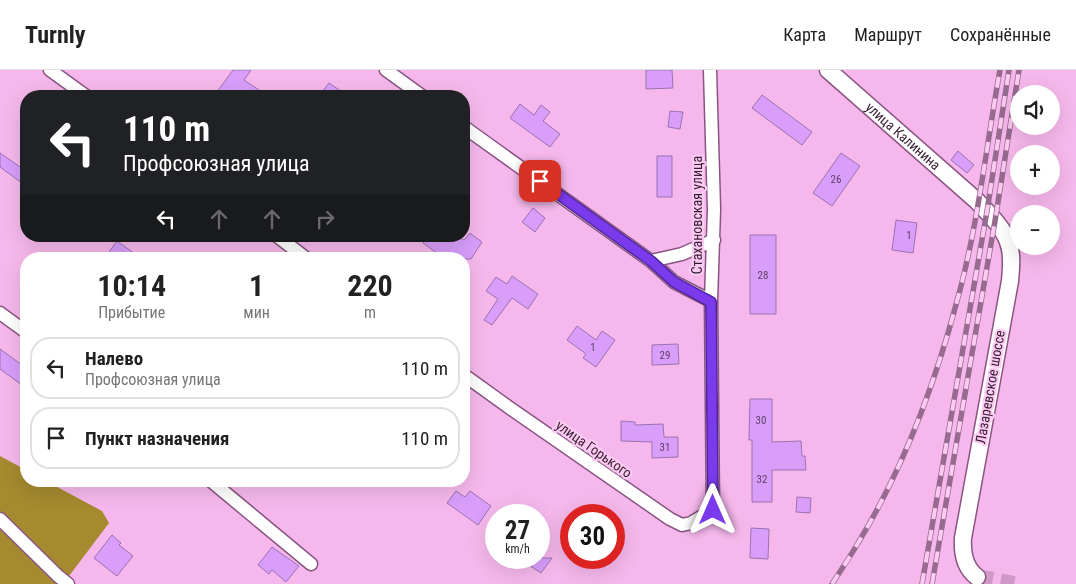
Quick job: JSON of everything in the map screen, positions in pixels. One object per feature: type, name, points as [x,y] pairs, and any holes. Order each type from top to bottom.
[{"type":"street","points":[[50,70],[78,90]]},
{"type":"street","points":[[386,70],[414,90]]},
{"type":"street","name":"Стахановская улица","points":[[710,70],[714,240],[711,302],[713,510]]},
{"type":"street","name":"улица Калинина","points":[[828,70],[978,201]]},
{"type":"street","points":[[470,130],[651,261],[674,282],[711,302]]},
{"type":"street","name":"Лазаревское шоссе","points":[[977,577],[969,571],[962,551],[962,538],[1010,281],[1011,260],[1008,242],[995,221],[978,201]]},
{"type":"street","points":[[651,261],[682,254],[714,240]]},
{"type":"street","points":[[285,242],[298,252]]},
{"type":"street","points":[[0,313],[20,328]]},
{"type":"street","name":"улица Горького","points":[[470,379],[670,519],[682,524],[691,523],[713,510]]},
{"type":"street","points":[[218,487],[312,564]]},
{"type":"street","points":[[0,519],[68,584]]},
{"type":"shaded area","points":[[0,456],[20,467],[20,487],[57,487],[102,511],[109,523],[63,584],[0,584]]},
{"type":"building","points":[[233,70],[251,70],[244,80],[259,90],[218,90]]},
{"type":"building","points":[[646,70],[672,70],[673,88],[646,89]]},
{"type":"building","points":[[329,83],[339,90],[324,90]]},
{"type":"building","points":[[762,95],[812,132],[802,145],[752,108]]},
{"type":"building","points":[[520,104],[534,115],[541,105],[550,112],[543,121],[560,134],[550,147],[510,118]]},
{"type":"building","points":[[670,111],[683,112],[680,129],[668,127]]},
{"type":"building","points":[[958,151],[974,165],[967,173],[951,160]]},
{"type":"building","points":[[0,153],[20,167],[20,182],[0,167]]},
{"type":"building","points":[[841,153],[860,166],[832,206],[813,193]]},
{"type":"building","points":[[657,156],[672,156],[672,197],[657,197]]},
{"type":"building","points":[[533,208],[545,218],[535,232],[522,222]]},
{"type":"building","points":[[896,220],[917,223],[913,253],[892,250]]},
{"type":"building","points":[[470,233],[482,242],[471,259],[470,252],[435,252],[423,243],[470,242]]},
{"type":"building","points":[[750,235],[776,235],[776,314],[750,314]]},
{"type":"building","points":[[116,242],[118,242],[132,252],[109,252]]},
{"type":"building","points":[[512,276],[538,294],[528,309],[512,298],[492,325],[484,320],[498,299],[486,291],[496,277],[507,284]]},
{"type":"building","points":[[577,326],[596,340],[602,331],[615,340],[596,367],[583,358],[586,354],[567,340]]},
{"type":"building","points":[[678,344],[679,364],[652,365],[652,345]]},
{"type":"building","points":[[0,349],[20,364],[20,384],[0,369]]},
{"type":"building","points":[[750,399],[772,399],[772,442],[801,441],[802,456],[805,456],[806,470],[772,470],[772,502],[752,502],[752,440],[749,440]]},
{"type":"building","points":[[621,421],[635,422],[635,425],[663,424],[664,437],[678,437],[678,457],[652,458],[652,442],[621,441]]},
{"type":"building","points":[[456,491],[465,497],[470,491],[488,504],[485,504],[485,515],[478,525],[447,503]]},
{"type":"building","points":[[797,497],[811,498],[810,513],[796,512]]},
{"type":"building","points":[[751,528],[769,529],[768,559],[750,558]]},
{"type":"building","points":[[112,535],[121,543],[119,545],[133,556],[117,576],[94,558]]},
{"type":"building","points":[[272,547],[299,566],[286,582],[272,570],[269,574],[258,565]]},
{"type":"building","points":[[535,569],[544,569],[541,573]]},
{"type":"tunnel","points":[[977,577],[1014,584]]},
{"type":"railway","points":[[832,584],[858,543],[889,486],[916,425],[939,363],[971,244],[1000,70]]},
{"type":"railway","points":[[922,584],[987,211],[1009,70]]},
{"type":"railway","points":[[932,584],[995,221],[1019,70]]},
{"type":"route","points":[[540,181],[651,261],[674,282],[711,302],[713,510]]}]
